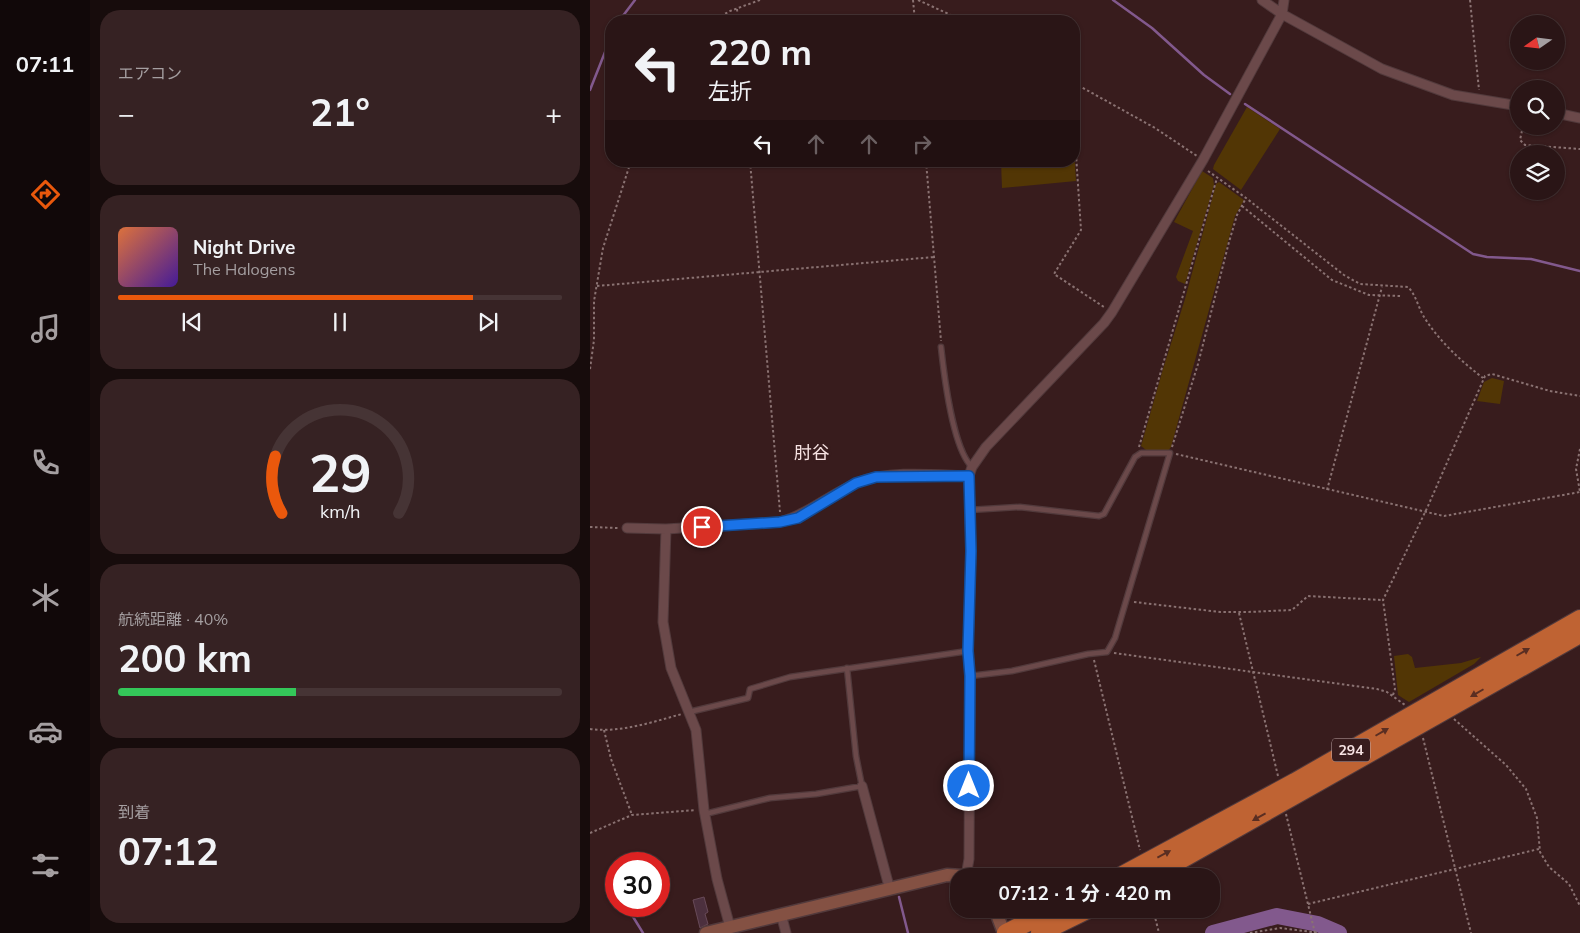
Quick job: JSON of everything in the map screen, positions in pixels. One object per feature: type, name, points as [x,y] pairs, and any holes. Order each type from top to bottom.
[{"type":"highway","name":"294","points":[[1415,721],[1580,619]]},
{"type":"highway","name":"294","points":[[1152,868],[1415,721],[1580,634]]},
{"type":"highway","points":[[1005,933],[1036,918]]},
{"type":"highway","points":[[1040,933],[1071,918]]},
{"type":"street","points":[[1262,0],[1282,14],[1382,69],[1454,95],[1510,104]]},
{"type":"street","points":[[966,868],[969,859],[970,676],[968,651],[971,471],[986,447],[1104,323],[1112,312],[1201,162],[1282,14],[1284,0]]},
{"type":"street","points":[[1565,116],[1580,118]]},
{"type":"street","points":[[627,528],[666,529],[780,522],[798,518],[845,489],[866,479],[971,471]]},
{"type":"street","points":[[666,529],[663,622],[671,668],[696,730],[704,812],[717,879],[730,927]]},
{"type":"street","points":[[862,786],[890,890]]},
{"type":"street","points":[[706,933],[950,875]]},
{"type":"street","points":[[782,914],[786,933]]},
{"type":"street","points":[[998,918],[1005,933]]},
{"type":"lane","points":[[941,348],[957,437],[971,471]]},
{"type":"lane","points":[[969,510],[1020,507],[1099,516],[1104,514],[1135,457],[1141,453],[1170,453],[1115,638],[1107,652],[1093,653],[1012,671],[970,676]]},
{"type":"lane","points":[[689,712],[748,698],[750,689],[790,677],[968,651]]},
{"type":"lane","points":[[704,812],[770,798],[816,794],[862,786],[856,756],[847,668]]},
{"type":"path","points":[[721,15],[760,0]]},
{"type":"path","points":[[913,0],[914,15]]},
{"type":"path","points":[[918,0],[951,15]]},
{"type":"path","points":[[1470,0],[1479,90],[1478,99]]},
{"type":"path","points":[[737,9],[738,15]]},
{"type":"path","points":[[1080,86],[1142,121],[1201,162],[1217,178],[1246,198],[1344,276],[1360,284],[1382,287],[1408,287],[1424,317],[1436,332],[1460,360],[1484,378]]},
{"type":"path","points":[[1521,135],[1520,140],[1525,145],[1580,149]]},
{"type":"path","points":[[590,368],[594,340],[594,302],[603,248],[629,167]]},
{"type":"path","points":[[751,167],[780,522]]},
{"type":"path","points":[[926,167],[941,348]]},
{"type":"path","points":[[1077,167],[1082,230],[1054,274],[1112,312]]},
{"type":"path","points":[[1141,453],[1139,446],[1217,178]]},
{"type":"path","points":[[1246,198],[1237,215],[1198,364],[1170,453],[1327,490],[1450,516],[1580,492],[1576,468],[1580,449]]},
{"type":"path","points":[[1242,206],[1332,280],[1353,290],[1381,297],[1400,296]]},
{"type":"path","points":[[597,286],[934,257]]},
{"type":"path","points":[[1327,490],[1381,297],[1382,287]]},
{"type":"path","points":[[1394,696],[1395,689],[1383,600],[1425,512],[1484,378],[1492,374],[1550,391],[1580,396]]},
{"type":"path","points":[[1576,468],[1580,469]]},
{"type":"path","points":[[590,527],[627,528]]},
{"type":"path","points":[[1126,601],[1220,612],[1238,612],[1288,611],[1296,607],[1308,596],[1383,600]]},
{"type":"path","points":[[1238,612],[1278,778]]},
{"type":"path","points":[[1107,652],[1377,689],[1403,702],[1415,721],[1428,754],[1471,933]]},
{"type":"path","points":[[1093,653],[1141,855],[1147,868]]},
{"type":"path","points":[[590,729],[604,730],[634,726],[689,712]]},
{"type":"path","points":[[1454,719],[1506,765],[1526,789],[1537,818],[1539,849],[1549,868],[1563,878],[1573,890],[1580,906]]},
{"type":"path","points":[[604,730],[611,759],[632,815]]},
{"type":"path","points":[[590,833],[632,815],[704,812]]},
{"type":"path","points":[[1286,813],[1314,931]]},
{"type":"path","points":[[1308,904],[1539,849]]},
{"type":"path","points":[[1155,918],[1159,933]]},
{"type":"path","points":[[1250,933],[1280,928],[1320,933]]},
{"type":"shaded area","points":[[1247,107],[1280,129],[1241,190],[1213,169]]},
{"type":"shaded area","points":[[1001,167],[1075,167],[1076,181],[1002,188]]},
{"type":"shaded area","points":[[1202,171],[1213,178],[1214,185],[1185,284],[1178,281],[1176,277],[1193,231],[1174,222]]},
{"type":"shaded area","points":[[1219,182],[1244,200],[1235,216],[1171,447],[1168,451],[1146,450],[1141,446],[1185,299],[1216,184]]},
{"type":"shaded area","points":[[1492,378],[1504,381],[1500,404],[1477,401],[1484,382]]},
{"type":"shaded area","points":[[1408,654],[1412,657],[1415,668],[1461,663],[1481,657],[1474,664],[1409,702],[1398,695],[1394,656]]},
{"type":"building","points":[[704,897],[708,912],[705,914],[708,924],[700,928],[693,900]]},
{"type":"waterway","points":[[624,15],[635,0]]},
{"type":"waterway","points":[[1113,0],[1152,28],[1204,75],[1230,94]]},
{"type":"waterway","points":[[590,90],[605,52]]},
{"type":"waterway","points":[[1245,104],[1473,254],[1487,257],[1531,259],[1580,271]]},
{"type":"waterway","points":[[899,897],[908,933]]},
{"type":"waterway","points":[[1213,933],[1277,916],[1318,924],[1339,933]]},
{"type":"waterway","points":[[633,917],[643,933]]},
{"type":"district","name":"肘谷","points":[[812,452]]},
{"type":"route","points":[[702,527],[780,522],[798,518],[856,483],[876,477],[969,476],[971,551],[968,651],[970,676],[969,786]]}]
